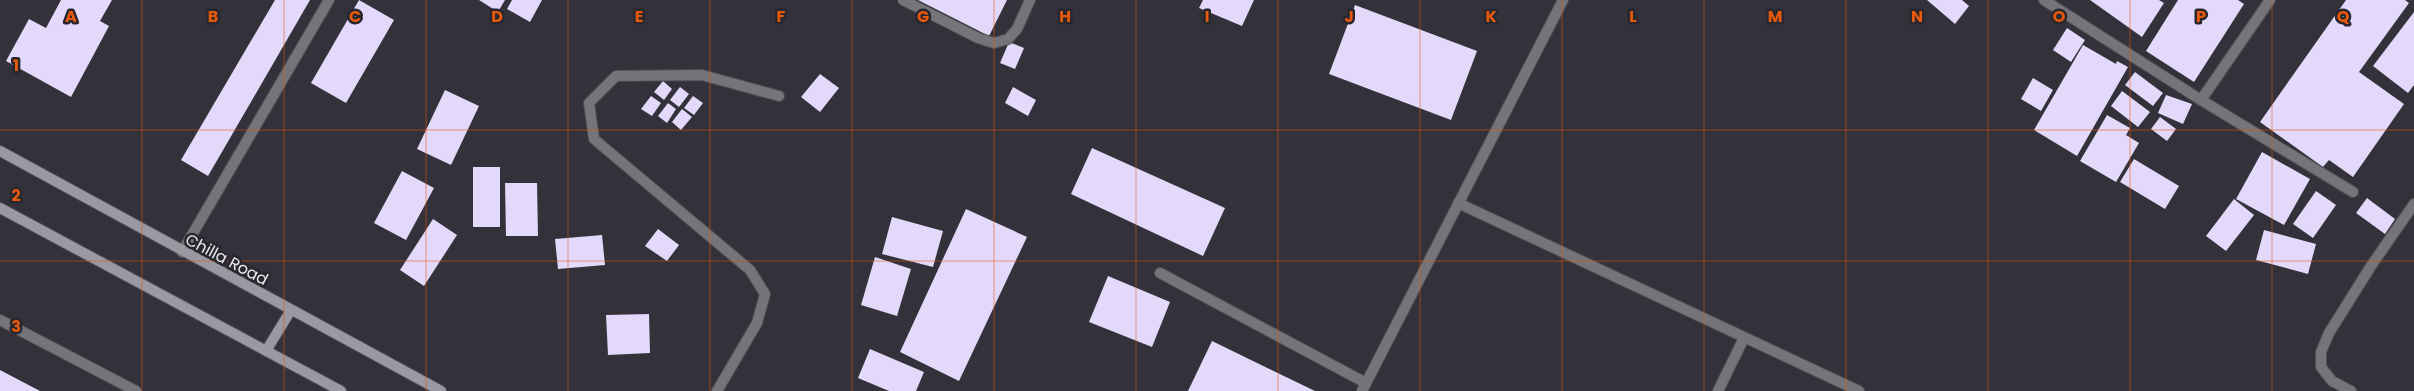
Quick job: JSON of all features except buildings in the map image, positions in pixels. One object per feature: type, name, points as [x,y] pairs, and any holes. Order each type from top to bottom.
[{"type":"main road","name":"Chilla Road","points":[[0,150],[182,252],[441,391]]},
{"type":"main road","points":[[0,208],[341,391]]},
{"type":"main road","points":[[266,351],[291,310]]},
{"type":"street","points":[[182,252],[329,0]]},
{"type":"street","points":[[903,0],[978,38],[994,43],[1008,39],[1017,29],[1030,0]]},
{"type":"street","points":[[1160,273],[1364,387],[1563,0]]},
{"type":"street","points":[[2044,0],[2201,100],[2353,192]]},
{"type":"street","points":[[2201,100],[2270,0]]},
{"type":"street","points":[[717,391],[758,323],[765,294],[750,270],[594,139],[589,103],[616,76],[702,75],[779,96]]},
{"type":"street","points":[[1458,204],[1859,391]]},
{"type":"street","points":[[2351,391],[2332,381],[2322,367],[2321,352],[2329,333],[2371,266],[2414,204]]},
{"type":"street","points":[[0,320],[136,391]]},
{"type":"street","points":[[1718,391],[1744,338]]}]
